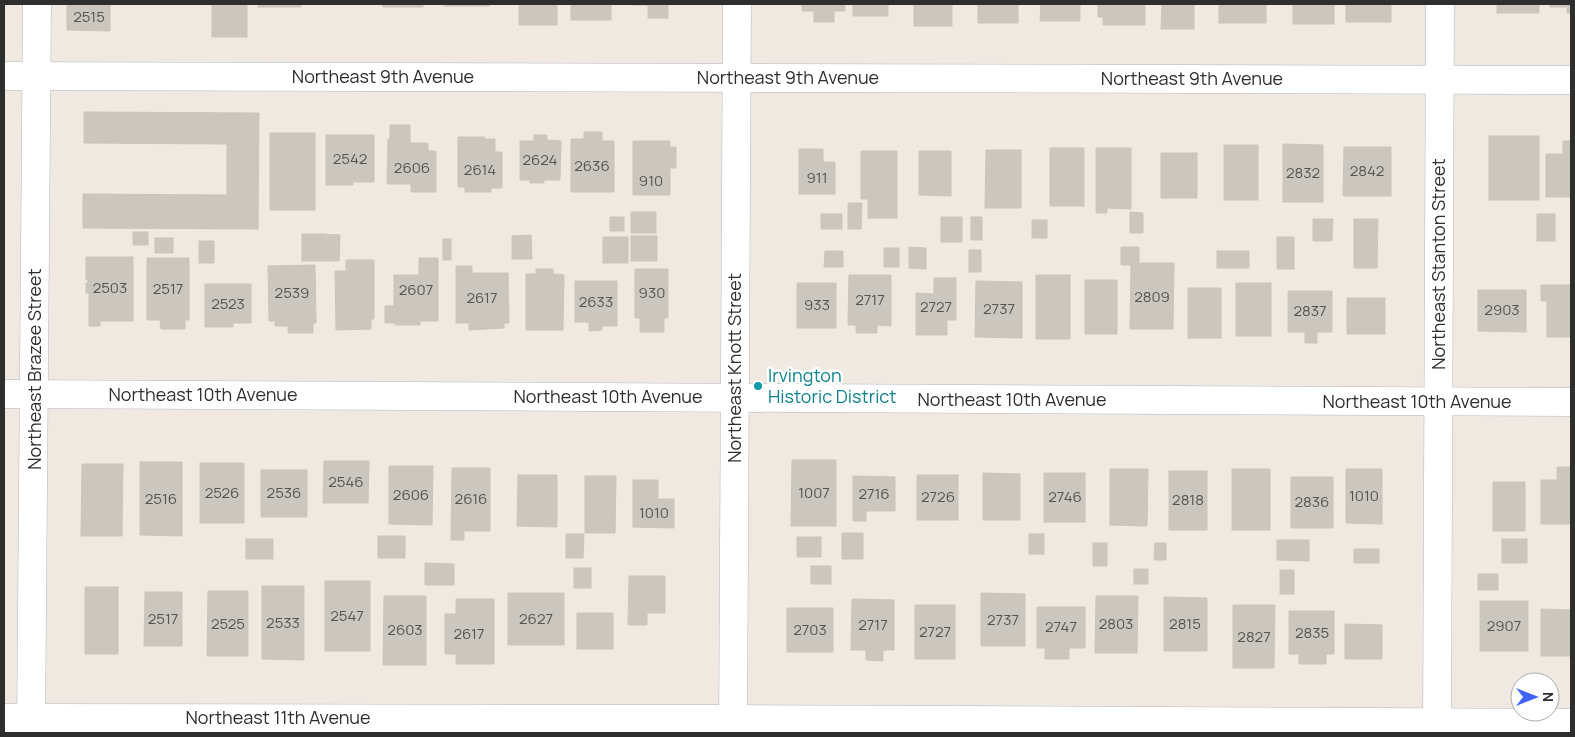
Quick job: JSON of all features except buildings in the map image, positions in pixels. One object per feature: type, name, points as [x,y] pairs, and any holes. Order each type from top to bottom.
[{"type":"street","name":"Northeast Brazee Street","points":[[31,726],[37,4]]},
{"type":"street","name":"Northeast Knott Street","points":[[733,726],[737,4]]},
{"type":"street","name":"Northeast Stanton Street","points":[[1437,728],[1440,4]]},
{"type":"street","name":"Northeast 9th Avenue","points":[[4,76],[1571,80]]},
{"type":"street","name":"Northeast 10th Avenue","points":[[4,394],[1571,402]]},
{"type":"street","name":"Northeast 11th Avenue","points":[[4,718],[31,726],[1437,728],[1571,723]]},
{"type":"place","name":"Irvington Historic District","points":[[758,386]]}]
